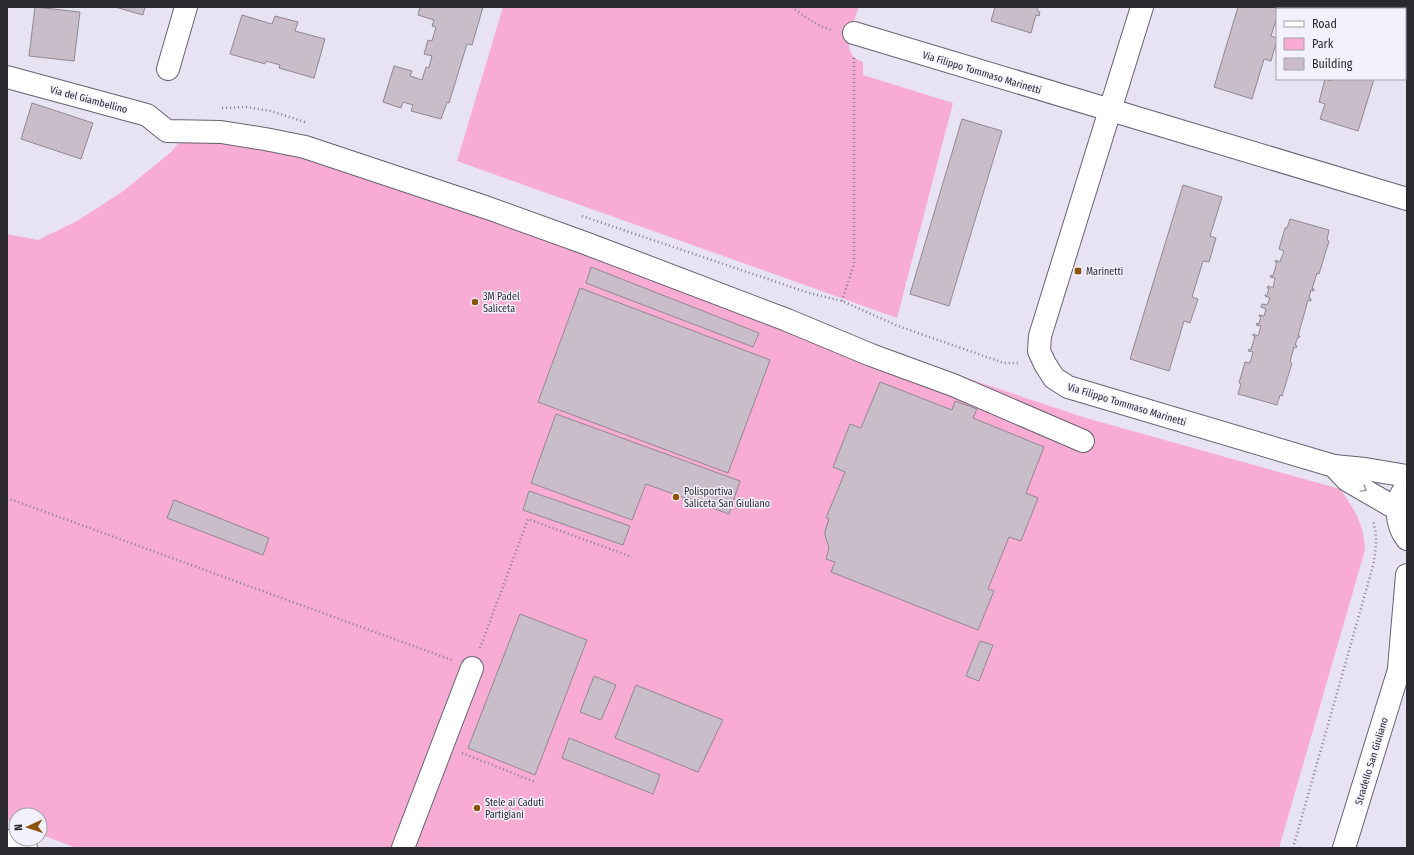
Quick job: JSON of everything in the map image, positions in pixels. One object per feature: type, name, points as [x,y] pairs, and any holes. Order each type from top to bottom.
[{"type":"street","points":[[168,69],[186,7]]},
{"type":"street","name":"Via Filippo Tommaso Marinetti","points":[[1142,7],[1040,336],[1039,351],[1045,364],[1054,378],[1068,388],[1334,466],[1365,469],[1407,476]]},
{"type":"street","name":"Via Filippo Tommaso Marinetti","points":[[854,33],[1407,199]]},
{"type":"street","name":"Via del Giambellino","points":[[7,77],[147,115],[167,131],[190,130],[221,132],[305,147],[488,208],[592,245],[787,320],[1084,440]]},
{"type":"street","name":"Via Filippo Tommaso Marinetti","points":[[1334,466],[1347,480],[1397,508]]},
{"type":"street","points":[[1407,486],[1400,498],[1397,508],[1398,522],[1403,534],[1407,538]]},
{"type":"street","name":"Stradello San Giuliano","points":[[1398,673],[1407,575]]},
{"type":"street","name":"Stradello San Giuliano","points":[[1344,848],[1398,673],[1407,653]]},
{"type":"street","points":[[403,848],[472,668]]},
{"type":"street","points":[[7,841],[26,848]]},
{"type":"path","points":[[792,7],[812,21],[826,28],[854,33],[854,264],[842,301]]},
{"type":"path","points":[[7,498],[472,668],[528,520],[632,557]]},
{"type":"path","points":[[1293,848],[1373,566],[1377,545],[1376,530],[1372,518]]},
{"type":"path","points":[[443,745],[536,782]]},
{"type":"green space","points":[[503,7],[859,7],[851,30],[849,48],[856,59],[863,62],[863,75],[953,103],[897,318],[457,161]]},
{"type":"green space","name":"Polisportiva Saliceta San Giuliano","points":[[182,139],[222,139],[306,156],[1086,418],[1340,489],[1361,525],[1365,550],[1279,848],[76,848],[48,837],[48,807],[8,807],[7,820],[7,234],[38,240],[77,221],[122,192],[170,153]]},
{"type":"building","points":[[35,7],[80,12],[74,61],[29,56]]},
{"type":"building","points":[[115,7],[145,7],[143,15]]},
{"type":"building","points":[[420,7],[483,7],[472,45],[467,44],[449,103],[447,102],[441,119],[411,111],[413,105],[403,102],[401,108],[383,102],[394,66],[412,71],[410,76],[422,80],[426,67],[429,68],[432,56],[424,54],[428,40],[432,41],[436,27],[432,26],[434,20],[418,15]]},
{"type":"building","points":[[995,7],[1038,7],[1037,10],[1040,12],[1039,16],[1036,15],[1031,33],[991,21]]},
{"type":"building","points":[[1238,7],[1280,7],[1276,8],[1276,20],[1271,36],[1276,38],[1276,44],[1271,61],[1264,59],[1252,99],[1214,87]]},
{"type":"building","points":[[1347,7],[1396,7],[1396,8]]},
{"type":"building","points":[[242,15],[272,24],[275,16],[298,22],[295,31],[325,39],[314,78],[279,68],[280,65],[266,61],[265,64],[230,54]]},
{"type":"building","points":[[1325,80],[1374,80],[1358,131],[1320,119],[1325,104],[1319,102]]},
{"type":"building","points":[[32,103],[93,123],[81,159],[21,139]]},
{"type":"building","points":[[962,119],[1002,131],[949,306],[910,294]]},
{"type":"building","points":[[1183,185],[1222,197],[1210,236],[1216,238],[1209,262],[1203,261],[1192,297],[1198,299],[1190,323],[1184,321],[1169,371],[1130,359]]},
{"type":"building","points":[[1290,219],[1329,230],[1327,240],[1329,241],[1319,274],[1317,273],[1312,289],[1314,289],[1314,291],[1311,290],[1309,298],[1311,301],[1308,300],[1298,336],[1300,336],[1299,338],[1298,337],[1295,345],[1297,346],[1296,348],[1294,347],[1290,362],[1292,363],[1282,396],[1280,395],[1277,405],[1238,394],[1241,384],[1239,383],[1245,362],[1250,363],[1253,352],[1248,351],[1249,349],[1251,350],[1255,336],[1253,336],[1253,334],[1258,336],[1261,326],[1256,325],[1257,323],[1259,324],[1261,317],[1259,315],[1264,316],[1266,309],[1261,307],[1262,304],[1267,305],[1270,298],[1265,296],[1267,295],[1269,288],[1267,288],[1268,286],[1273,288],[1275,278],[1270,277],[1271,275],[1273,276],[1277,262],[1275,262],[1276,260],[1280,262],[1284,251],[1279,249],[1285,228],[1287,228]]},
{"type":"building","points":[[591,267],[759,333],[753,347],[586,283]]},
{"type":"building","points":[[580,288],[770,360],[728,473],[538,402]]},
{"type":"building","points":[[880,382],[952,410],[955,401],[977,409],[973,418],[1044,447],[1026,493],[1038,498],[1021,541],[1009,537],[988,589],[994,591],[978,630],[831,572],[835,562],[826,559],[829,548],[825,531],[829,519],[826,518],[845,472],[833,467],[850,424],[861,428]]},
{"type":"building","points":[[556,414],[740,481],[729,514],[646,484],[632,520],[531,483]]},
{"type":"building","points":[[529,491],[630,526],[623,545],[523,510]]},
{"type":"building","points":[[174,500],[269,538],[263,555],[167,518]]},
{"type":"building","points":[[520,614],[587,640],[535,775],[468,748]]},
{"type":"building","points":[[980,641],[993,645],[979,681],[966,676]]},
{"type":"building","points":[[594,676],[616,685],[601,720],[580,712]]},
{"type":"building","points":[[636,685],[723,720],[698,772],[615,738]]},
{"type":"building","points":[[569,738],[660,775],[653,794],[562,758]]},
{"type":"place","name":"Marinetti","points":[[1078,271]]},
{"type":"place","name":"3M Padel Saliceta","points":[[475,302]]},
{"type":"place","name":"Polisportiva Saliceta San Giuliano","points":[[676,497]]},
{"type":"place","name":"Stele ai Caduti Partigiani","points":[[477,808]]}]
